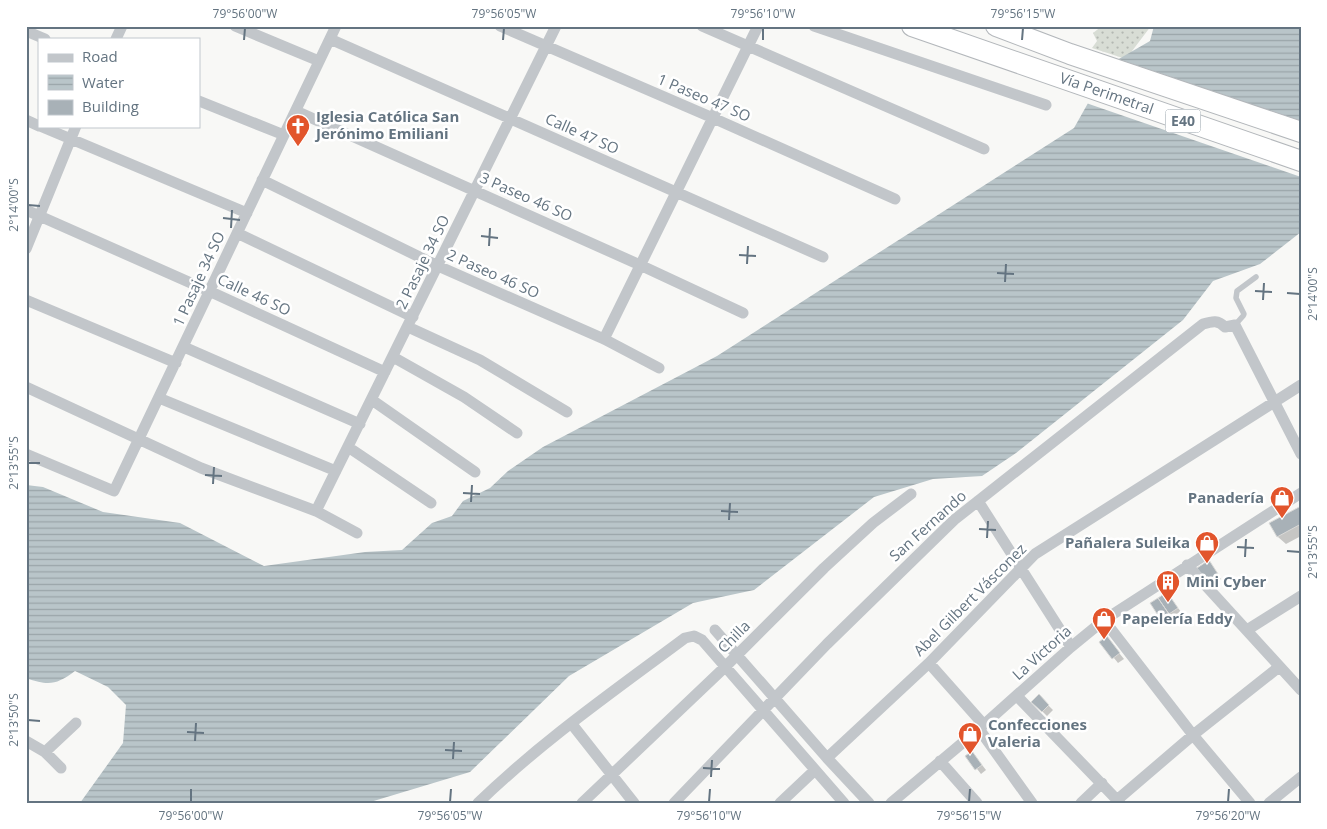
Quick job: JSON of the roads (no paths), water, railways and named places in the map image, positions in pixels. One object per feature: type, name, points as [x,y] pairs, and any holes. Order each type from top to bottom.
[{"type":"highway","name":"Vía Perimetral","points":[[912,26],[1301,161]]},
{"type":"highway","name":"Vía Perimetral","points":[[1000,27],[1070,54],[1301,132]]},
{"type":"street","points":[[116,38],[122,26]]},
{"type":"street","points":[[235,26],[319,62]]},
{"type":"street","name":"1 Pasaje 34 SO","points":[[26,454],[114,491],[336,26]]},
{"type":"street","name":"1 Paseo 47 SO","points":[[500,26],[895,199]]},
{"type":"street","name":"2 Pasaje 34 SO","points":[[316,511],[556,26]]},
{"type":"street","points":[[702,26],[984,149]]},
{"type":"street","points":[[604,338],[758,26]]},
{"type":"street","points":[[814,26],[1046,105]]},
{"type":"street","points":[[26,31],[43,38]]},
{"type":"street","name":"Calle 47 SO","points":[[330,39],[823,258]]},
{"type":"street","points":[[200,101],[284,135]]},
{"type":"street","name":"3 Paseo 46 SO","points":[[296,111],[475,190],[743,313]]},
{"type":"street","points":[[26,120],[38,126]]},
{"type":"street","points":[[44,128],[246,213]]},
{"type":"street","points":[[26,249],[75,128]]},
{"type":"street","name":"2 Paseo 46 SO","points":[[262,180],[438,266],[604,338],[658,368]]},
{"type":"street","name":"Calle 46 SO","points":[[26,210],[385,372]]},
{"type":"street","points":[[237,232],[480,360],[567,412]]},
{"type":"street","points":[[26,300],[176,363]]},
{"type":"street","name":"San Fernando","points":[[674,803],[762,710],[934,538],[978,501],[1203,324],[1215,321],[1220,322],[1225,327],[1235,325]]},
{"type":"street","points":[[1235,325],[1301,454]]},
{"type":"street","points":[[184,347],[360,424]]},
{"type":"street","points":[[393,357],[464,397],[518,433]]},
{"type":"street","name":"Abel Gilbert Vásconez","points":[[827,758],[929,663],[1035,554],[1301,385]]},
{"type":"street","points":[[26,387],[201,468],[316,511],[357,533]]},
{"type":"street","points":[[159,398],[336,471]]},
{"type":"street","points":[[372,400],[475,472]]},
{"type":"street","points":[[348,447],[431,503]]},
{"type":"street","name":"La Victoria","points":[[890,803],[1017,696],[1071,646],[1104,620],[1301,493]]},
{"type":"street","name":"Chilla","points":[[582,803],[725,667],[824,568],[873,524],[911,494]]},
{"type":"street","points":[[978,501],[1071,646]]},
{"type":"street","points":[[1188,565],[1301,690]]},
{"type":"street","points":[[1247,630],[1301,596]]},
{"type":"street","points":[[1104,620],[1193,735],[1250,803]]},
{"type":"street","points":[[715,630],[869,803]]},
{"type":"street","points":[[478,803],[513,770],[571,723],[685,638],[694,636],[702,640],[844,803]]},
{"type":"street","points":[[929,663],[981,727],[1032,803]]},
{"type":"street","points":[[1017,696],[1119,801],[1193,735],[1280,667]]},
{"type":"street","points":[[45,752],[76,723]]},
{"type":"street","points":[[571,723],[634,803]]},
{"type":"street","points":[[26,741],[45,752],[61,768]]},
{"type":"street","points":[[940,761],[977,803]]},
{"type":"street","points":[[780,803],[815,770]]},
{"type":"street","points":[[1269,803],[1301,777]]},
{"type":"street","points":[[1081,803],[1102,783]]},
{"type":"lane","points":[[1235,325],[1244,316],[1236,298],[1237,291],[1256,277]]},
{"type":"water","points":[[1154,26],[1301,26],[1301,232],[1260,264],[1213,281],[1183,320],[1016,453],[982,476],[933,479],[874,497],[754,590],[693,603],[569,676],[470,772],[367,803],[80,803],[123,743],[126,705],[108,687],[75,671],[63,679],[52,683],[26,678],[26,485],[43,487],[103,512],[180,523],[264,566],[365,552],[402,550],[432,523],[452,516],[463,501],[490,488],[508,471],[543,447],[717,356],[1074,128],[1110,64],[1150,41]]},
{"type":"place","name":"Iglesia Católica San Jerónimo Emiliani","points":[[298,147]]},
{"type":"place","name":"Panadería","points":[[1282,519]]},
{"type":"place","name":"Pañalera Suleika","points":[[1207,564]]},
{"type":"place","name":"Mini Cyber","points":[[1168,603]]},
{"type":"place","name":"Papelería Eddy","points":[[1104,640]]},
{"type":"place","name":"Confecciones Valeria","points":[[970,755]]}]
